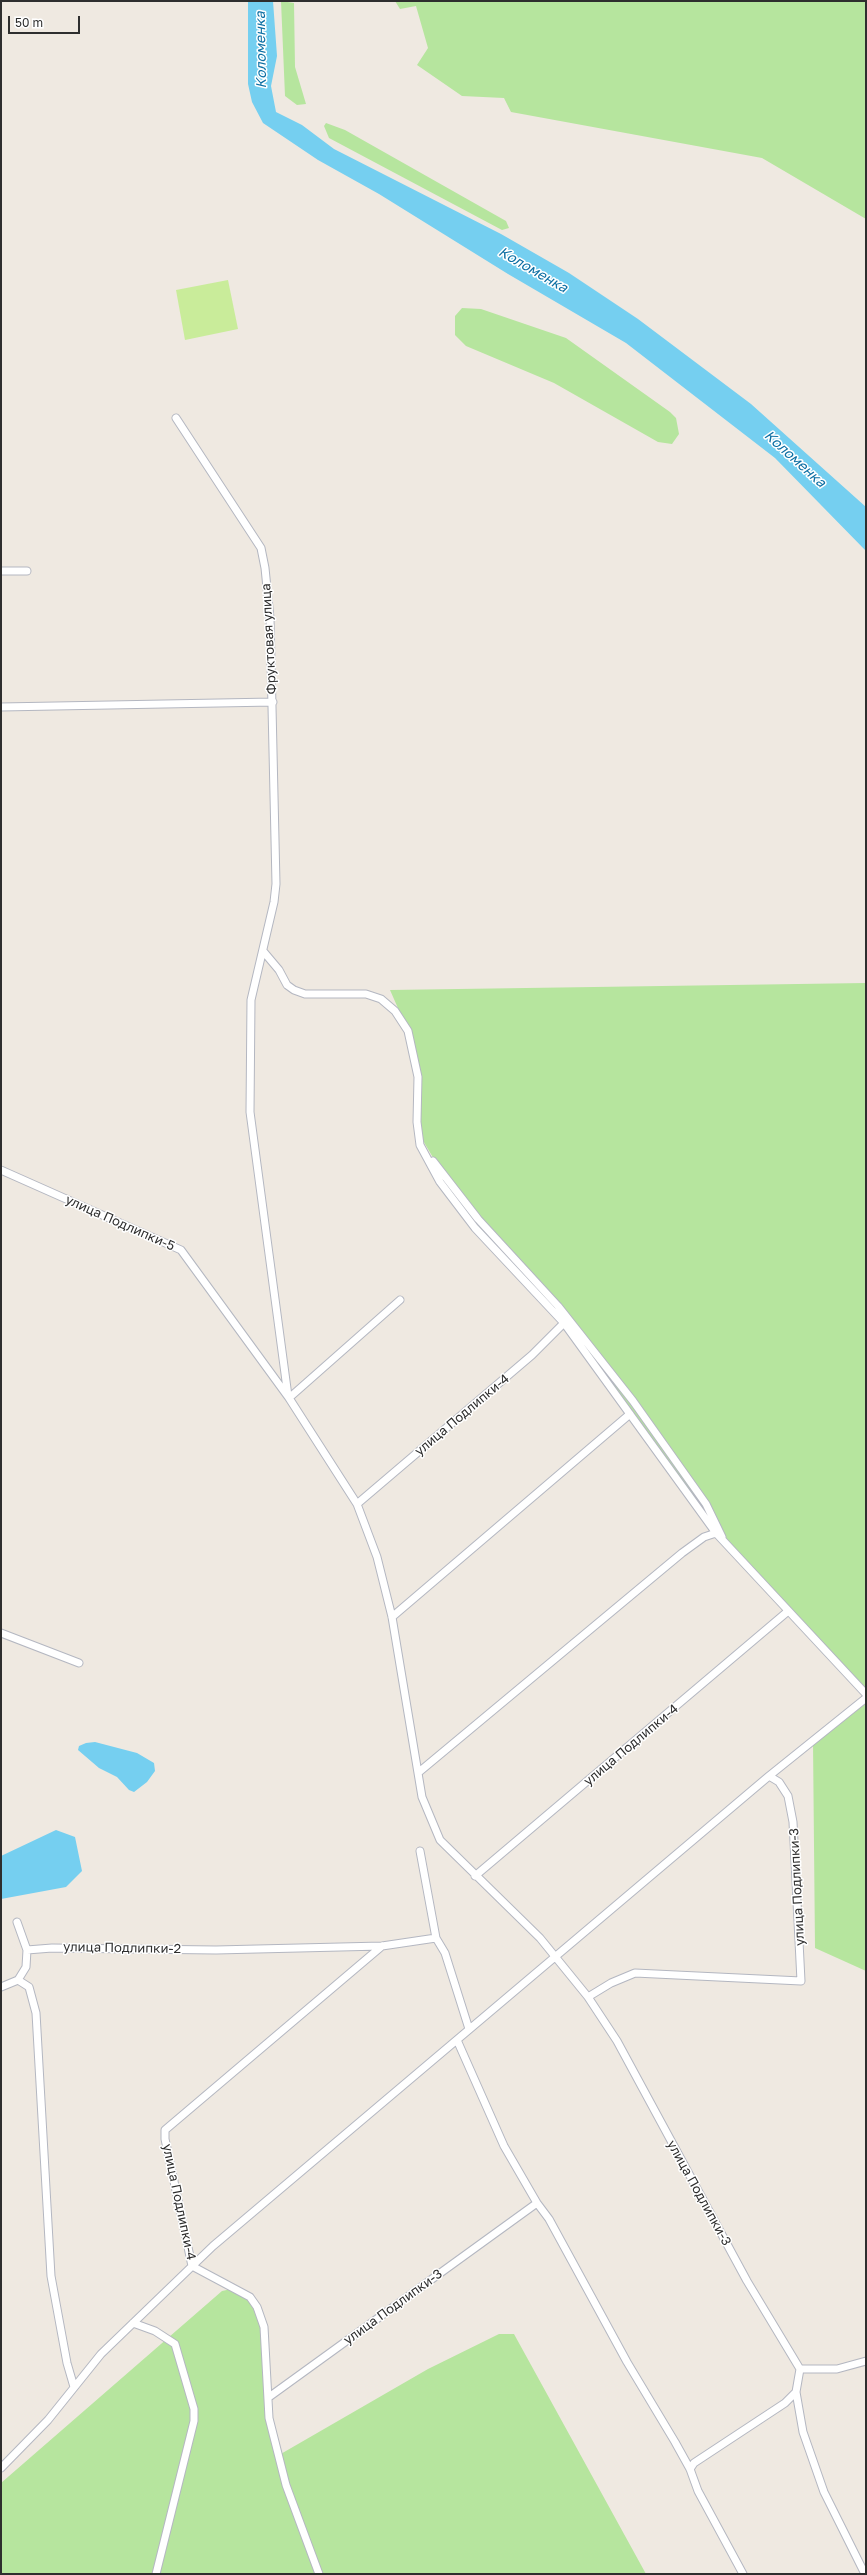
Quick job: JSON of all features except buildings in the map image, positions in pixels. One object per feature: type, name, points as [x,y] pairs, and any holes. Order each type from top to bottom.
[{"type":"street","name":"Фруктовая улица","points":[[176,418],[260,548],[270,618],[276,884],[274,902],[251,1000],[250,1112],[289,1398]]},
{"type":"street","points":[[1,571],[26,571]]},
{"type":"street","points":[[1,706],[273,702]]},
{"type":"street","points":[[263,951],[279,970],[288,985],[294,990],[305,994],[366,994],[381,999],[395,1011],[408,1031],[418,1077],[417,1122],[420,1145],[440,1182],[475,1228],[564,1323],[716,1534],[724,1541],[787,1612],[866,1694]]},
{"type":"street","points":[[420,1145],[478,1218],[558,1306],[633,1401],[706,1504],[724,1541]]},
{"type":"street","name":"улица Подлипки-5","points":[[1,1170],[181,1250],[289,1398]]},
{"type":"street","points":[[400,1300],[289,1398],[357,1504],[377,1557],[392,1617],[419,1772],[422,1798],[440,1840],[475,1876],[540,1938],[556,1957]]},
{"type":"street","name":"улица Подлипки-4","points":[[357,1504],[532,1355],[564,1323]]},
{"type":"street","points":[[392,1617],[630,1414]]},
{"type":"street","points":[[419,1772],[682,1553],[704,1537],[716,1534]]},
{"type":"street","name":"улица Подлипки-4","points":[[475,1876],[787,1612]]},
{"type":"street","points":[[1,1633],[79,1663]]},
{"type":"street","name":"улица Подлипки-4","points":[[382,1946],[166,2130],[165,2139],[192,2266],[768,1776],[866,1698]]},
{"type":"street","name":"улица Подлипки-3","points":[[588,1997],[611,1983],[635,1973],[801,1981],[794,1822],[788,1796],[779,1782],[768,1776]]},
{"type":"street","points":[[420,1851],[436,1938],[445,1953],[469,2029]]},
{"type":"street","points":[[1,1987],[18,1980],[26,1967],[28,1950],[16,1922]]},
{"type":"street","points":[[382,1946],[436,1938]]},
{"type":"street","name":"улица Подлипки-2","points":[[28,1950],[118,1947],[216,1950],[382,1946]]},
{"type":"street","name":"улица Подлипки-3","points":[[556,1957],[588,1997],[617,2041],[747,2281],[800,2369]]},
{"type":"street","points":[[18,1980],[29,1987],[36,2013],[50,2276],[67,2363],[74,2387]]},
{"type":"street","points":[[457,2040],[492,2114],[504,2146],[537,2203],[549,2219],[627,2362],[644,2387],[690,2469],[698,2491],[743,2574]]},
{"type":"street","name":"улица Подлипки-3","points":[[269,2397],[537,2203]]},
{"type":"street","points":[[1,2468],[48,2420],[101,2354],[192,2266],[250,2297],[257,2307],[264,2327],[269,2418],[286,2486],[320,2574]]},
{"type":"street","points":[[133,2323],[155,2331],[175,2344],[194,2409],[194,2421],[156,2574]]},
{"type":"street","points":[[865,2574],[824,2492],[803,2432],[796,2392],[800,2369],[838,2369],[866,2361]]},
{"type":"street","points":[[690,2469],[694,2463],[785,2403],[796,2392]]},
{"type":"green space","points":[[281,1],[294,3],[295,67],[306,104],[297,105],[285,96]]},
{"type":"green space","points":[[395,1],[866,1],[866,219],[762,158],[511,112],[504,98],[462,96],[417,65],[428,48],[416,6],[400,9]]},
{"type":"green space","points":[[326,123],[345,130],[506,221],[509,228],[502,230],[329,138],[324,126]]},
{"type":"green space","points":[[228,280],[238,329],[185,340],[176,290]]},
{"type":"green space","points":[[462,308],[481,309],[566,338],[670,412],[676,418],[679,434],[672,444],[658,442],[554,383],[466,346],[455,335],[455,316]]},
{"type":"green space","points":[[866,983],[866,1694],[727,1544],[564,1323],[475,1228],[422,1139],[418,1077],[408,1031],[390,990]]},
{"type":"green space","points":[[866,1698],[866,1971],[815,1948],[813,1742]]},
{"type":"green space","points":[[236,2288],[250,2297],[264,2327],[269,2418],[279,2455],[428,2369],[499,2334],[514,2334],[646,2574],[1,2574],[1,2483],[222,2291]]},
{"type":"water","name":"Коломенка","points":[[248,1],[273,1],[277,56],[271,86],[276,112],[302,125],[334,149],[501,234],[569,273],[638,319],[751,404],[866,507],[866,551],[775,458],[626,343],[508,274],[379,194],[318,160],[263,123],[252,102],[248,84]]},
{"type":"water","points":[[95,1742],[137,1753],[154,1763],[155,1771],[147,1782],[134,1792],[129,1790],[117,1777],[99,1768],[78,1750],[79,1746],[86,1743]]},
{"type":"water","points":[[56,1830],[75,1837],[82,1871],[66,1887],[1,1899],[1,1856]]}]
